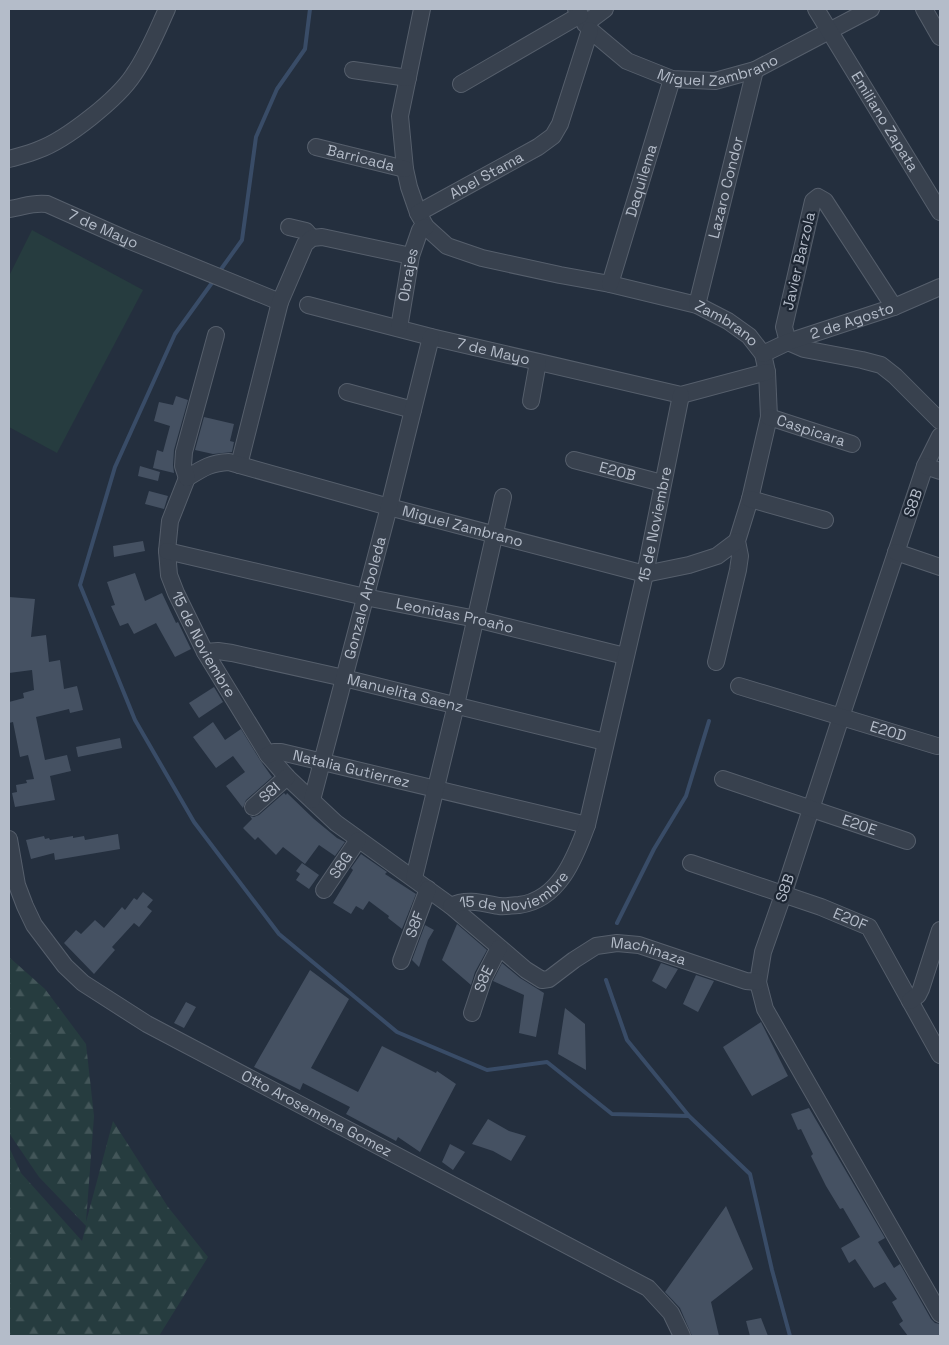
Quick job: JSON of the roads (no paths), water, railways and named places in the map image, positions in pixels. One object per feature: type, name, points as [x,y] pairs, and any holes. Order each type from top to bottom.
[{"type":"street","points":[[9,159],[40,150],[53,143],[83,124],[110,101],[133,75],[151,45],[167,9]]},
{"type":"street","name":"Zambrano","points":[[422,9],[400,116],[405,168],[409,187],[422,220],[447,246],[482,258],[610,284],[697,305],[728,320],[749,336],[763,354],[767,372],[769,417],[750,499],[737,541],[740,556],[738,570],[716,662]]},
{"type":"street","points":[[461,84],[605,9]]},
{"type":"street","name":"Emiliano Zapata","points":[[816,9],[940,212]]},
{"type":"street","name":"Miguel Zambrano","points":[[583,19],[626,60],[672,80],[715,81],[755,70],[871,9]]},
{"type":"street","points":[[924,9],[940,37]]},
{"type":"street","name":"Abel Stama","points":[[422,220],[553,136],[560,124],[583,19]]},
{"type":"street","points":[[353,70],[408,78]]},
{"type":"street","name":"Lazaro Condor","points":[[697,305],[755,70]]},
{"type":"street","name":"Daquilema","points":[[610,284],[672,80]]},
{"type":"street","name":"Barricada","points":[[316,147],[405,168]]},
{"type":"street","points":[[9,171],[27,154]]},
{"type":"street","name":"Javier Barzola","points":[[788,342],[784,326],[812,201],[818,197],[824,201],[894,307]]},
{"type":"street","name":"7 de Mayo","points":[[9,209],[22,208],[35,203],[48,204],[128,240],[280,302]]},
{"type":"street","name":"Obrajes","points":[[399,328],[411,256],[422,220]]},
{"type":"street","points":[[289,226],[306,231],[312,238]]},
{"type":"street","points":[[239,465],[280,302],[305,244],[312,238],[322,237],[411,256]]},
{"type":"street","name":"2 de Agosto","points":[[763,354],[788,342],[894,307],[940,287]]},
{"type":"street","name":"7 de Mayo","points":[[308,305],[431,337],[681,395]]},
{"type":"street","points":[[187,478],[184,466],[184,452],[216,334]]},
{"type":"street","name":"Gonzalo Arboleda","points":[[312,800],[389,507],[431,337]]},
{"type":"street","points":[[788,342],[804,349],[881,365],[896,376],[940,421]]},
{"type":"street","points":[[530,401],[538,362]]},
{"type":"street","points":[[681,395],[767,372]]},
{"type":"street","points":[[347,392],[413,410]]},
{"type":"street","name":"15 de Noviembre","points":[[187,478],[170,521],[167,551],[169,575],[205,652],[268,755],[287,777],[336,823],[451,906],[460,901],[503,906],[524,904],[538,899],[551,890],[565,873],[577,851],[587,825],[645,574],[681,395]]},
{"type":"street","name":"Caspicara","points":[[769,417],[852,444]]},
{"type":"street","name":"S8B","points":[[940,436],[933,468],[896,552],[783,896],[762,952],[758,982],[765,1009],[940,1314]]},
{"type":"street","name":"E20B","points":[[574,460],[662,483]]},
{"type":"street","name":"Miguel Zambrano","points":[[187,478],[213,463],[229,462],[389,507],[645,574],[689,565],[717,556],[737,541]]},
{"type":"street","points":[[414,878],[456,705],[503,497]]},
{"type":"street","points":[[750,499],[825,520]]},
{"type":"street","name":"Leonidas Proaño","points":[[167,551],[365,597],[476,619],[625,656]]},
{"type":"street","points":[[896,552],[940,568]]},
{"type":"street","name":"Manuelita Saenz","points":[[205,652],[232,653],[344,678],[605,742]]},
{"type":"street","name":"E20D","points":[[739,686],[937,746]]},
{"type":"street","name":"Natalia Gutierrez","points":[[268,755],[274,752],[281,752],[587,825]]},
{"type":"street","name":"S8I","points":[[253,808],[287,777]]},
{"type":"street","name":"E20E","points":[[723,779],[907,841]]},
{"type":"street","name":"Otto Arosemena Gomez","points":[[9,839],[17,885],[34,925],[66,966],[83,983],[147,1024],[648,1288],[671,1313],[682,1336]]},
{"type":"street","name":"S8G","points":[[324,890],[358,840]]},
{"type":"street","name":"E20F","points":[[691,863],[783,896],[821,907],[868,927],[940,1055]]},
{"type":"street","name":"S8F","points":[[401,961],[428,889]]},
{"type":"street","name":"Machinaza","points":[[451,906],[526,970],[542,980],[548,979],[596,946],[617,943],[639,945],[746,980],[758,982]]},
{"type":"street","points":[[910,1001],[918,995],[921,989],[940,930]]},
{"type":"street","name":"S8E","points":[[472,1012],[484,977],[500,948]]},
{"type":"waterway","points":[[219,272],[242,240],[256,137],[277,89],[305,49],[310,9]]},
{"type":"waterway","points":[[214,280],[175,334],[115,467],[80,585],[135,720],[194,822],[279,934],[397,1032],[487,1070],[547,1062],[612,1114],[689,1116],[750,1174],[772,1270],[790,1336]]},
{"type":"waterway","points":[[617,923],[654,849],[686,796],[709,721]]},
{"type":"waterway","points":[[606,980],[627,1040],[689,1116]]}]
